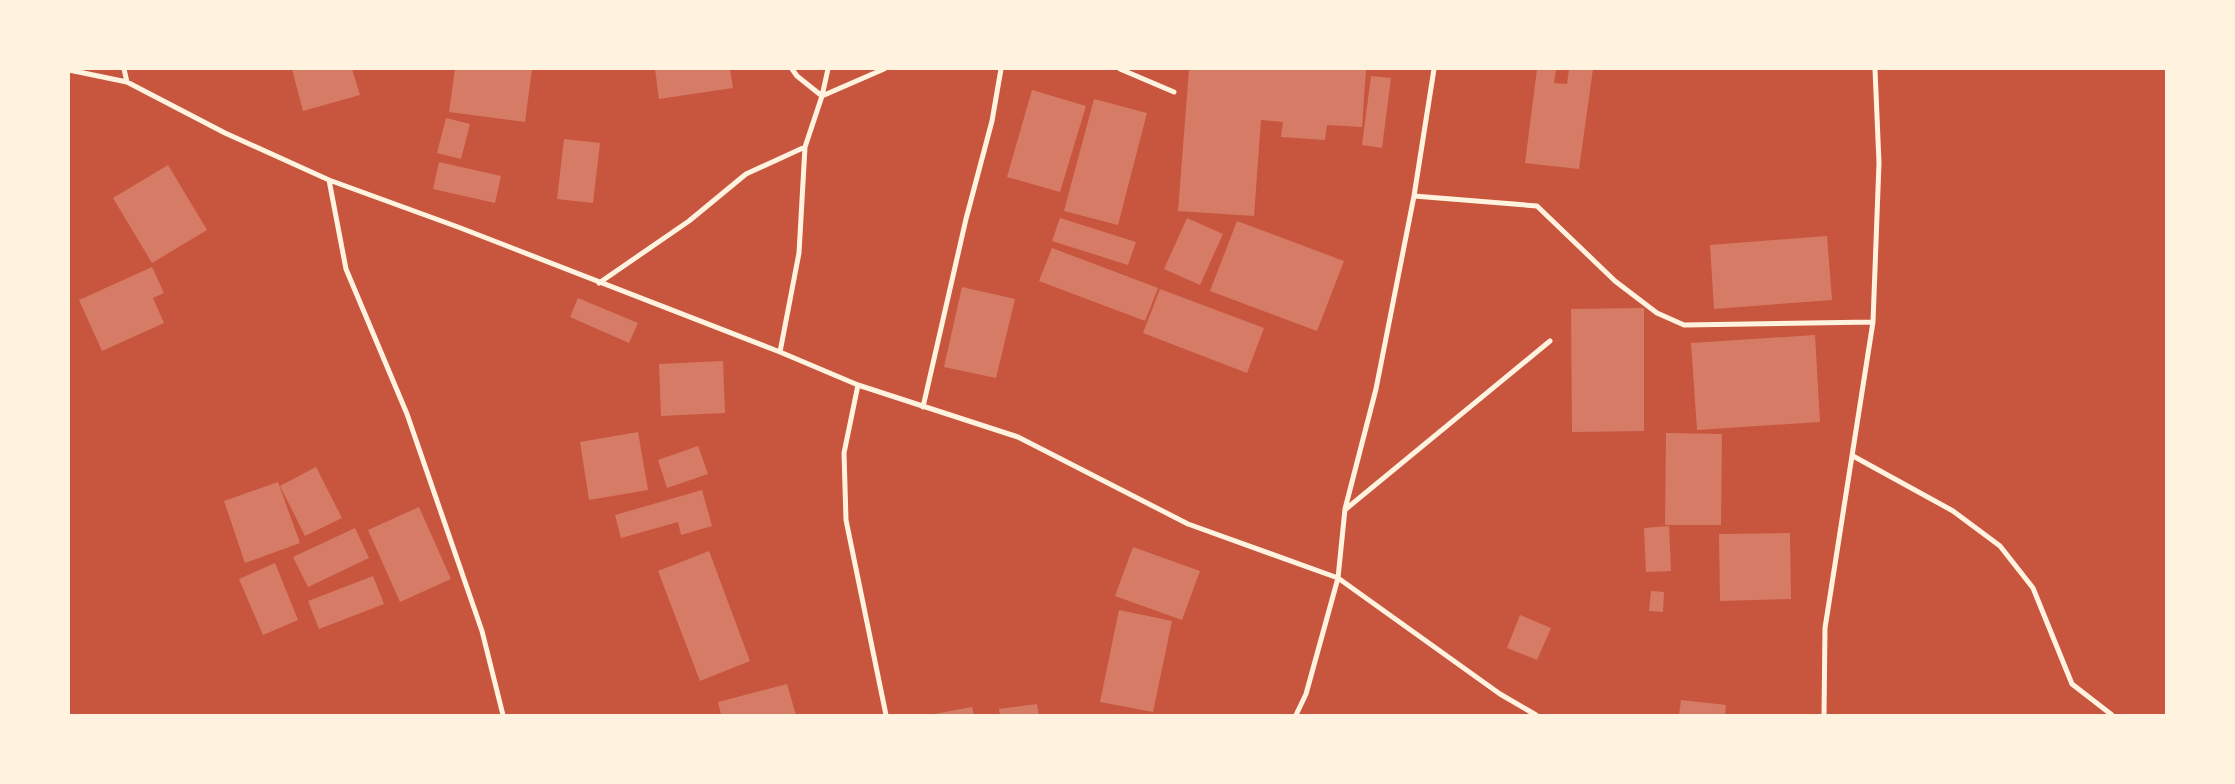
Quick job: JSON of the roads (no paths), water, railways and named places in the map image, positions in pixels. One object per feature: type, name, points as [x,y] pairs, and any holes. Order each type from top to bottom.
[{"type":"street","points":[[124,69],[127,82]]},
{"type":"street","points":[[792,69],[797,76],[822,96]]},
{"type":"street","points":[[780,352],[798,253],[805,147],[822,96],[828,69]]},
{"type":"street","points":[[822,96],[884,69]]},
{"type":"street","points":[[923,407],[966,219],[992,120],[1001,69]]},
{"type":"street","points":[[1120,69],[1174,92]]},
{"type":"street","points":[[1296,715],[1306,694],[1338,578],[1345,509],[1376,389],[1414,196],[1434,69]]},
{"type":"street","points":[[1824,715],[1824,628],[1873,322],[1879,163],[1875,69]]},
{"type":"street","points":[[69,70],[127,82],[225,133],[329,180],[458,227],[780,352],[858,385],[1018,437],[1188,524],[1338,578],[1500,694],[1536,715]]},
{"type":"street","points":[[599,283],[689,221],[746,174],[805,147]]},
{"type":"street","points":[[329,180],[346,269],[407,414],[482,631],[504,715]]},
{"type":"street","points":[[1414,196],[1537,206],[1616,280],[1656,314],[1684,325],[1873,322]]},
{"type":"street","points":[[1345,509],[1550,341]]},
{"type":"street","points":[[858,385],[844,453],[846,520],[886,715]]},
{"type":"street","points":[[1853,456],[1953,511],[2000,546],[2033,588],[2072,684],[2112,715]]}]
